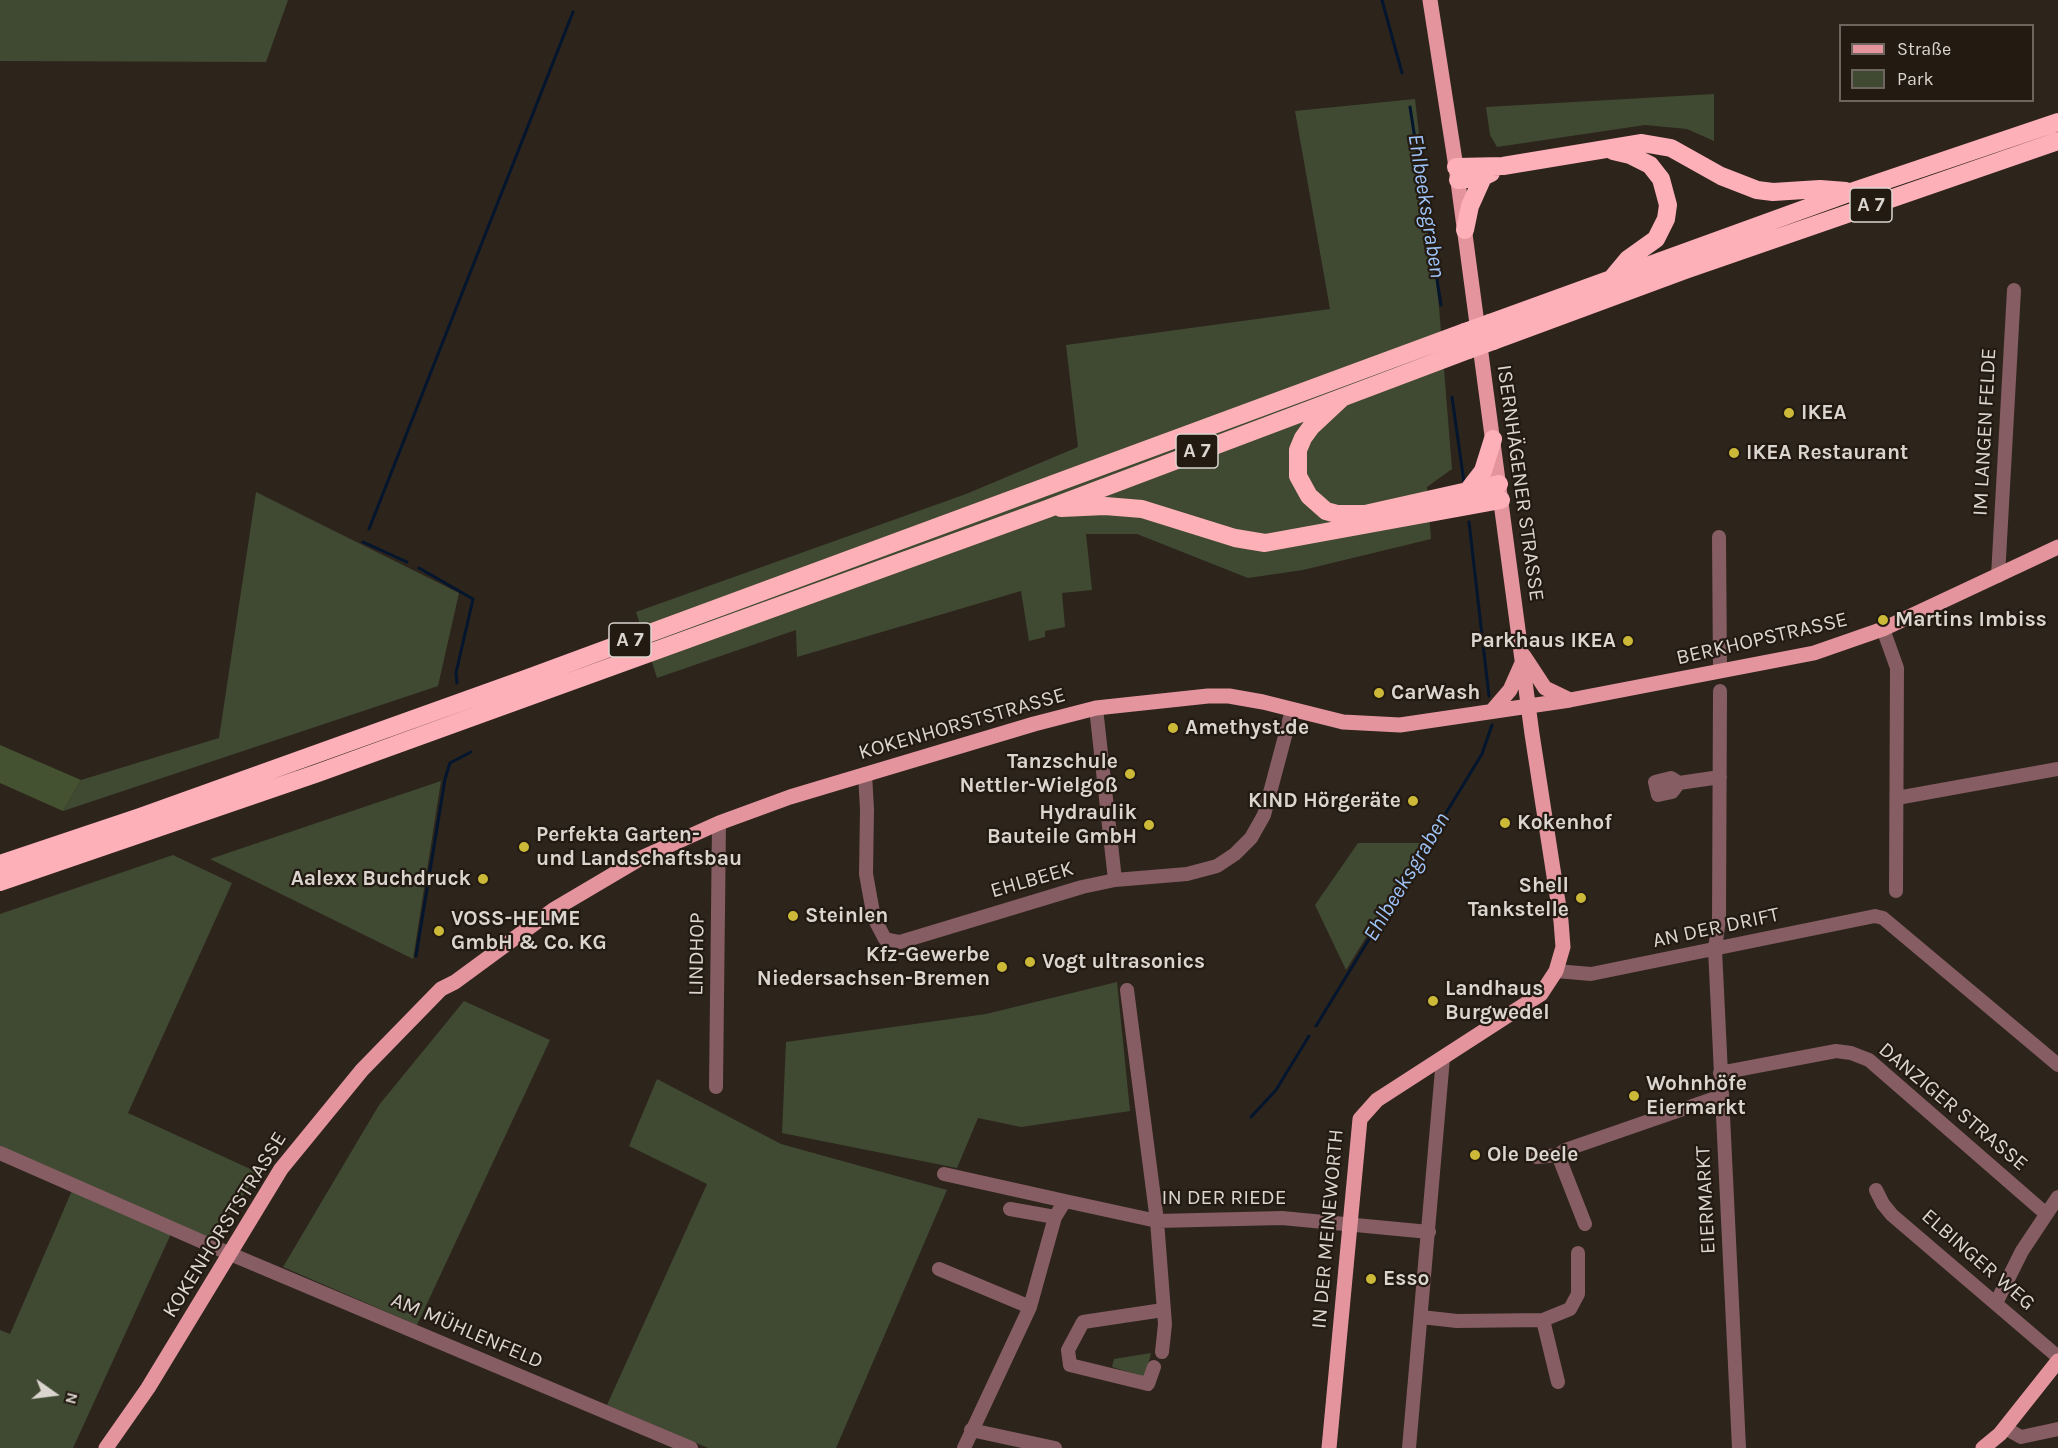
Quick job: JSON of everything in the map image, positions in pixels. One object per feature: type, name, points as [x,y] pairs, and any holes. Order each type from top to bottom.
[{"type":"highway","name":"A 7","points":[[0,882],[329,769],[1047,508],[1346,394],[1466,341],[1490,323],[1854,191],[2058,122]]},
{"type":"highway","name":"A 7","points":[[0,864],[151,813],[1466,341],[1492,341],[1685,270],[2058,141]]},
{"type":"highway","points":[[1457,173],[1642,144],[1671,148],[1721,176],[1757,190],[1773,192],[1820,189],[1854,191]]},
{"type":"highway","points":[[1608,149],[1630,154],[1650,165],[1661,179],[1668,206],[1666,219],[1656,239],[1628,259],[1612,278]]},
{"type":"highway","points":[[1457,173],[1482,177],[1503,166]]},
{"type":"highway","points":[[1465,230],[1472,199],[1482,177]]},
{"type":"highway","points":[[1346,394],[1311,427],[1298,450],[1298,476],[1316,504],[1326,511],[1350,515],[1466,493],[1500,492]]},
{"type":"highway","points":[[1466,493],[1483,471],[1493,439]]},
{"type":"highway","points":[[1047,508],[1105,506],[1142,509],[1235,538],[1265,543],[1296,539],[1500,492]]},
{"type":"main road","name":"ISERNHÄGENER STRASSE","points":[[1430,0],[1457,173],[1522,657],[1563,934],[1563,947],[1556,971]]},
{"type":"main road","name":"BERKHOPSTRASSE","points":[[1529,705],[1570,700],[1814,653],[1883,629],[2058,547]]},
{"type":"main road","points":[[1522,657],[1545,688],[1570,700]]},
{"type":"main road","points":[[1492,711],[1510,690],[1522,657]]},
{"type":"main road","name":"KOKENHORSTSTRASSE","points":[[106,1448],[148,1388],[281,1169],[310,1130],[362,1070],[421,1011],[432,1008],[446,995],[455,982],[535,921],[617,870],[719,823],[865,774],[1096,708],[1208,696],[1245,698],[1343,722],[1384,725],[1415,723],[1529,705]]},
{"type":"main road","name":"IN DER MEINEWORTH","points":[[1329,1448],[1360,1119],[1377,1100],[1541,994],[1556,971]]},
{"type":"main road","points":[[1983,1448],[2005,1428],[2058,1359]]},
{"type":"street","name":"IM LANGEN FELDE","points":[[1998,576],[2014,290]]},
{"type":"street","points":[[1719,537],[1720,671]]},
{"type":"street","points":[[1883,629],[1897,668],[1896,891]]},
{"type":"street","name":"EIERMARKT","points":[[1720,691],[1719,919],[1715,949],[1738,1448]]},
{"type":"street","points":[[1096,708],[1115,880]]},
{"type":"street","name":"EHLBEEK","points":[[865,774],[866,874],[874,918],[885,939],[900,942],[1052,895],[1115,880],[1187,874],[1210,869],[1235,854],[1251,838],[1264,815],[1292,710]]},
{"type":"street","points":[[1897,798],[2058,769]]},
{"type":"street","points":[[1679,783],[1720,777]]},
{"type":"street","name":"LINDHOP","points":[[716,1087],[719,823]]},
{"type":"street","name":"AN DER DRIFT","points":[[1556,971],[1591,974],[1875,916],[1883,918],[2058,1065]]},
{"type":"street","points":[[1127,990],[1157,1221],[1165,1337],[1161,1352]]},
{"type":"street","name":"DANZIGER STRASSE","points":[[1720,1073],[1836,1051],[1851,1053],[1869,1060],[2045,1213]]},
{"type":"street","points":[[1409,1448],[1443,1058]]},
{"type":"street","points":[[1537,1157],[1558,1155],[1565,1150],[1721,1096]]},
{"type":"street","name":"AM MÜHLENFELD","points":[[0,1153],[228,1253],[691,1448]]},
{"type":"street","points":[[1558,1155],[1585,1224]]},
{"type":"street","name":"IN DER RIEDE","points":[[944,1174],[1157,1221],[1282,1218],[1429,1232]]},
{"type":"street","name":"ELBINGER WEG","points":[[1876,1190],[1892,1215],[2058,1359]]},
{"type":"street","points":[[1996,1303],[2045,1213],[2058,1197]]},
{"type":"street","points":[[964,1448],[1030,1307],[1056,1218],[1065,1201]]},
{"type":"street","points":[[1010,1209],[1056,1218]]},
{"type":"street","points":[[1421,1317],[1457,1322],[1543,1320],[1570,1309],[1578,1294],[1578,1253]]},
{"type":"street","points":[[939,1269],[1030,1307]]},
{"type":"street","points":[[1154,1367],[1148,1384],[1070,1365],[1068,1350],[1083,1322],[1163,1310]]},
{"type":"street","points":[[1543,1320],[1558,1382]]},
{"type":"street","points":[[2005,1428],[2023,1443],[2058,1429]]},
{"type":"street","points":[[971,1430],[1055,1448]]},
{"type":"green space","points":[[0,0],[288,0],[266,62],[0,61]]},
{"type":"green space","points":[[1714,94],[1714,141],[1687,129],[1645,125],[1497,147],[1490,135],[1486,107]]},
{"type":"green space","points":[[1415,99],[1439,307],[1452,469],[1427,487],[1431,539],[1303,570],[1248,578],[1137,534],[1086,534],[1092,590],[1062,593],[1065,627],[1045,631],[1045,637],[1029,641],[1021,591],[797,657],[796,630],[657,678],[636,612],[966,494],[1078,447],[1066,345],[1330,309],[1295,111]]},
{"type":"green space","points":[[256,492],[459,593],[438,686],[63,811],[81,780],[219,738]]},
{"type":"green space","points":[[0,745],[81,780],[63,811],[0,783]]},
{"type":"green space","points":[[441,781],[413,959],[210,859]]},
{"type":"green space","points":[[1358,843],[1424,843],[1346,970],[1315,905]]},
{"type":"green space","points":[[173,855],[232,883],[128,1113],[259,1173],[211,1240],[175,1225],[73,1448],[0,1448],[0,1330],[10,1334],[74,1186],[0,1153],[0,914]]},
{"type":"green space","points":[[1117,982],[1130,1111],[1021,1127],[978,1118],[957,1168],[782,1133],[786,1042],[986,1014]]},
{"type":"green space","points":[[464,1001],[550,1040],[417,1325],[283,1267],[379,1105]]},
{"type":"green space","points":[[657,1079],[781,1144],[947,1190],[836,1448],[708,1448],[607,1405],[707,1184],[629,1146]]},
{"type":"green space","points":[[1151,1353],[1145,1377],[1112,1367],[1114,1359]]},
{"type":"waterway","name":"Ehlbeeksgraben","points":[[1382,0],[1402,73]]},
{"type":"waterway","points":[[369,529],[573,12]]},
{"type":"waterway","name":"Ehlbeeksgraben","points":[[1410,107],[1441,305]]},
{"type":"waterway","name":"Ehlbeeksgraben","points":[[1452,397],[1464,482]]},
{"type":"waterway","name":"Ehlbeeksgraben","points":[[1469,522],[1489,696]]},
{"type":"waterway","points":[[363,542],[407,562]]},
{"type":"waterway","points":[[419,568],[473,599],[456,673],[457,683]]},
{"type":"waterway","name":"Ehlbeeksgraben","points":[[1316,1026],[1482,754],[1492,725]]},
{"type":"waterway","points":[[416,956],[445,779],[450,763],[471,752]]},
{"type":"waterway","name":"Ehlbeeksgraben","points":[[1251,1117],[1276,1090],[1309,1036]]},
{"type":"place","name":"IKEA","points":[[1789,413]]},
{"type":"place","name":"IKEA Restaurant","points":[[1734,453]]},
{"type":"place","name":"Martins Imbiss","points":[[1883,620]]},
{"type":"place","name":"Parkhaus IKEA","points":[[1628,641]]},
{"type":"place","name":"CarWash","points":[[1379,693]]},
{"type":"place","name":"Amethyst.de","points":[[1173,728]]},
{"type":"place","name":"Tanzschule Nettler-Wielgoß","points":[[1130,774]]},
{"type":"place","name":"KIND Hörgeräte","points":[[1413,801]]},
{"type":"place","name":"Kokenhof","points":[[1505,823]]},
{"type":"place","name":"Hydraulik Bauteile GmbH","points":[[1149,825]]},
{"type":"place","name":"Perfekta Garten- und Landschaftsbau","points":[[524,847]]},
{"type":"place","name":"Aalexx Buchdruck","points":[[483,879]]},
{"type":"place","name":"Shell Tankstelle","points":[[1581,898]]},
{"type":"place","name":"Steinlen","points":[[793,916]]},
{"type":"place","name":"VOSS-HELME GmbH & Co. KG","points":[[439,931]]},
{"type":"place","name":"Vogt ultrasonics","points":[[1030,962]]},
{"type":"place","name":"Kfz-Gewerbe Niedersachsen-Bremen","points":[[1002,967]]},
{"type":"place","name":"Landhaus Burgwedel","points":[[1433,1001]]},
{"type":"place","name":"Wohnhöfe Eiermarkt","points":[[1634,1096]]},
{"type":"place","name":"Ole Deele","points":[[1475,1155]]},
{"type":"place","name":"Esso","points":[[1371,1279]]}]
